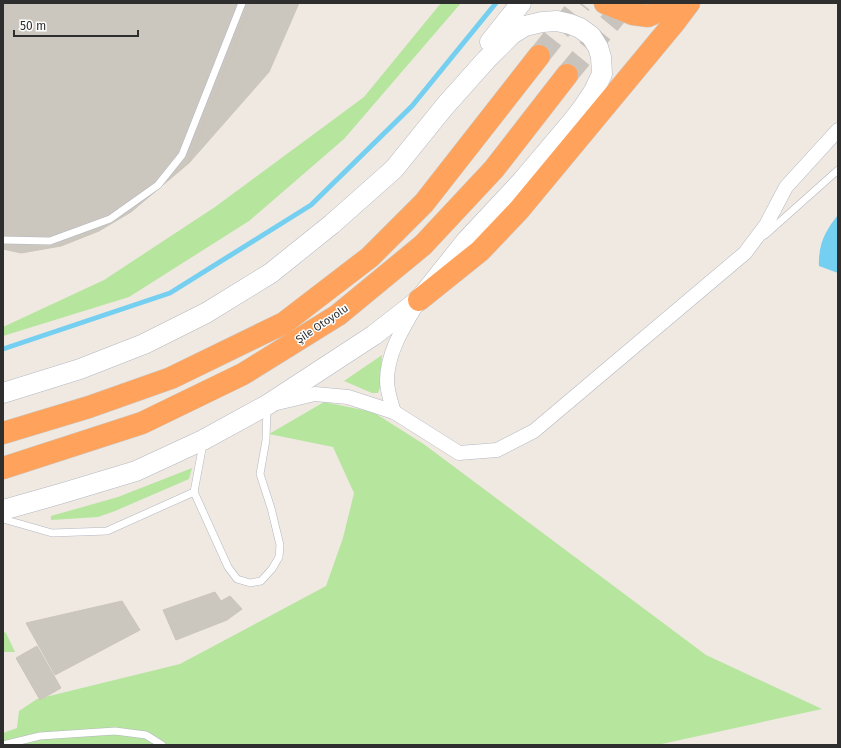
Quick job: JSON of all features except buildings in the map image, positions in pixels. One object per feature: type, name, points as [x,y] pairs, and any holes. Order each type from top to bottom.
[{"type":"highway","points":[[605,3],[633,14],[648,16],[673,6],[676,3]]},
{"type":"highway","points":[[419,300],[480,251],[519,210],[689,3]]},
{"type":"highway","name":"Şile Otoyolu","points":[[3,433],[89,407],[171,378],[284,323],[370,258],[424,203],[538,56]]},
{"type":"highway","name":"Şile Otoyolu","points":[[3,468],[142,423],[243,374],[338,315],[423,245],[494,169],[567,75]]},
{"type":"main road","points":[[445,106],[481,54],[521,3]]},
{"type":"main road","points":[[3,393],[80,369],[144,344],[206,313],[271,273],[332,224],[394,169],[445,106],[486,60],[512,34],[525,26],[542,22],[556,21],[580,28],[591,36],[602,57],[602,74],[594,91],[571,123],[527,175],[466,241],[419,300],[374,335],[267,406],[203,440],[136,471],[3,510]]},
{"type":"street","points":[[267,406],[315,394],[348,397],[394,412],[459,453],[497,450],[534,431],[745,253],[766,225],[786,186],[838,130]]},
{"type":"street","points":[[394,412],[387,381],[390,357],[419,300]]},
{"type":"lane","points":[[3,240],[50,241],[110,219],[158,185],[182,156],[242,3]]},
{"type":"lane","points":[[745,253],[838,170]]},
{"type":"lane","points":[[203,440],[194,492],[228,567],[237,579],[250,583],[261,581],[272,569],[279,557],[280,545],[271,508],[260,474],[266,440],[267,406]]},
{"type":"lane","points":[[3,519],[52,533],[107,531],[194,492]]},
{"type":"lane","points":[[3,745],[40,736],[115,731],[146,736],[162,745]]},
{"type":"green space","points":[[441,3],[461,3],[344,139],[249,221],[129,297],[3,336],[3,327],[104,280],[215,207],[364,97]]},
{"type":"green space","points":[[382,355],[380,387],[378,393],[372,393],[344,381]]},
{"type":"green space","points":[[324,402],[373,412],[425,445],[706,655],[822,709],[657,745],[3,745],[3,733],[17,728],[19,711],[37,699],[180,664],[326,586],[343,538],[354,493],[333,447],[269,434]]},
{"type":"green space","points":[[192,468],[189,479],[115,511],[98,517],[51,520],[51,516],[118,497]]},
{"type":"green space","points":[[3,631],[6,633],[15,652],[3,652]]},
{"type":"water","points":[[838,215],[838,273],[819,266],[819,258],[823,239],[829,227]]},
{"type":"waterway","points":[[3,349],[170,293],[311,205],[412,106],[496,3]]},
{"type":"tunnel","points":[[539,56],[581,3]]},
{"type":"tunnel","points":[[567,75],[626,3]]}]
